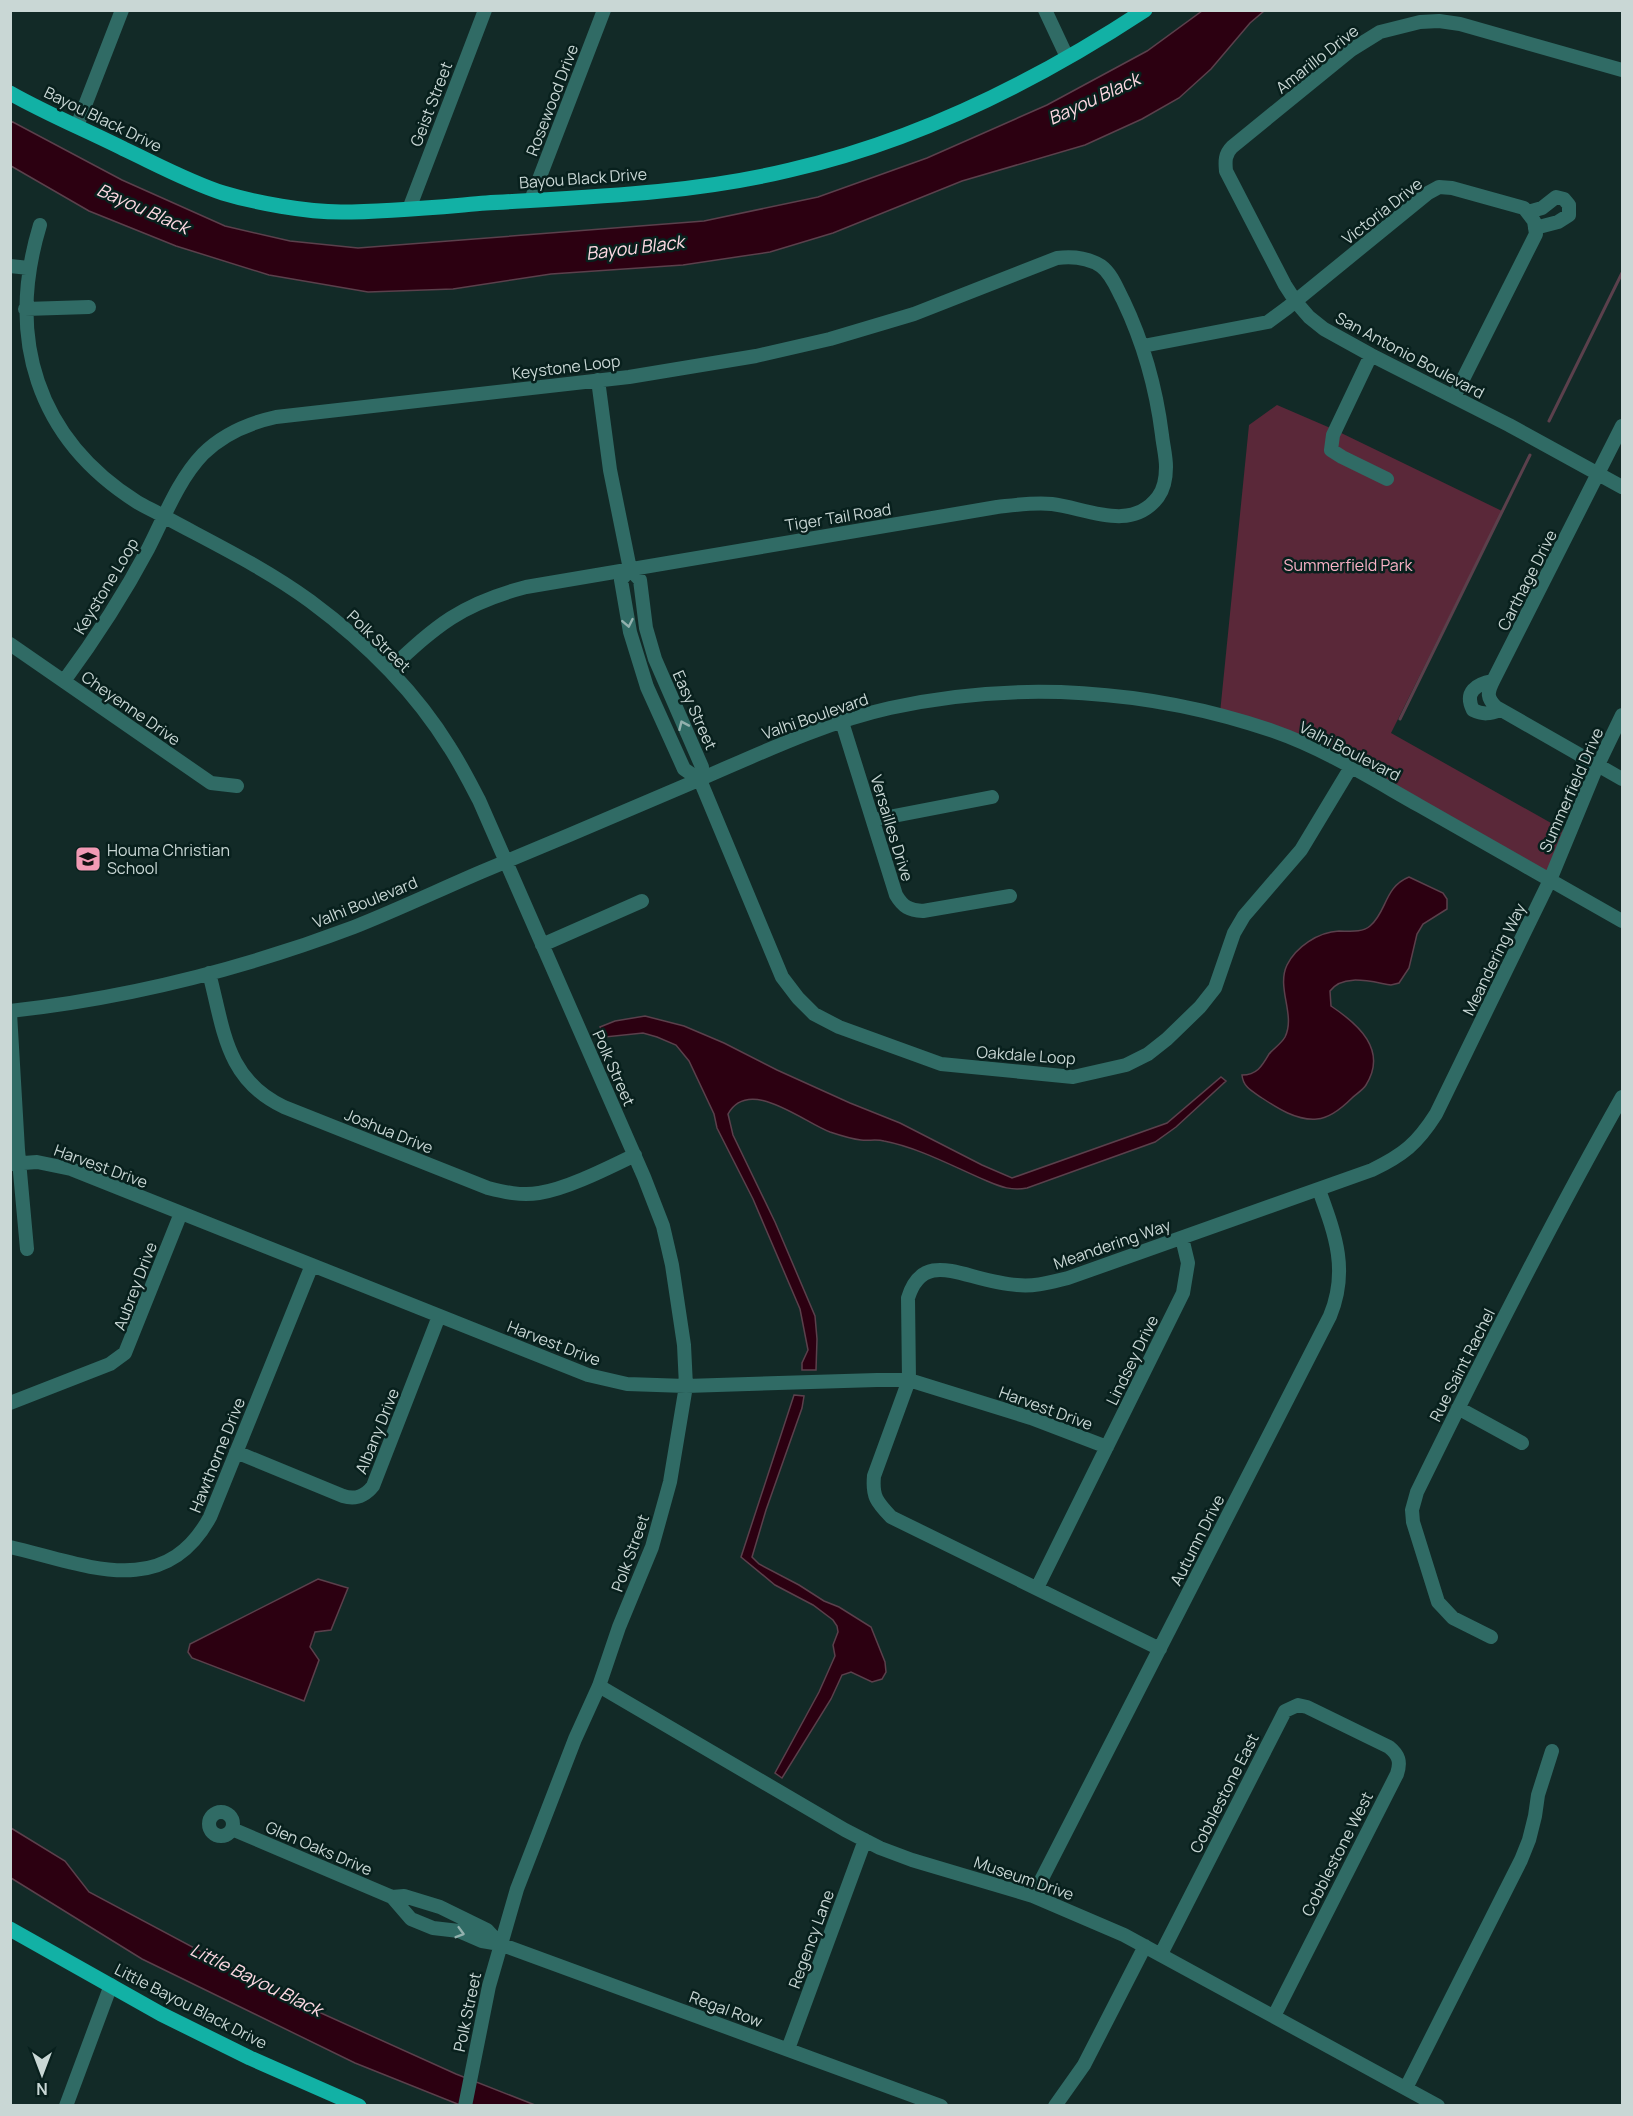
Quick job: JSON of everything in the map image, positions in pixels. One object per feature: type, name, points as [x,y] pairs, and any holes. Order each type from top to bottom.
[{"type":"main road","name":"Bayou Black Drive","points":[[10,93],[186,178],[223,193],[290,207],[339,212],[409,209],[688,188],[792,170],[932,126],[1068,57],[1145,10]]},
{"type":"main road","name":"Little Bayou Black Drive","points":[[10,1929],[161,2014],[250,2058],[359,2106]]},
{"type":"street","points":[[78,126],[122,10]]},
{"type":"street","name":"Geist Street","points":[[409,209],[485,10]]},
{"type":"street","name":"Rosewood Drive","points":[[531,200],[604,10]]},
{"type":"street","points":[[1045,10],[1068,57]]},
{"type":"street","name":"Amarillo Drive","points":[[1225,161],[1232,147],[1351,50],[1380,32],[1405,24],[1439,21],[1460,24],[1623,70]]},
{"type":"street","name":"San Antonio Boulevard","points":[[1225,161],[1226,171],[1285,285],[1309,317],[1324,329],[1371,355],[1623,487]]},
{"type":"street","name":"Victoria Drive","points":[[1143,346],[1268,322],[1296,302],[1428,193],[1439,187],[1452,188],[1524,208],[1528,212]]},
{"type":"street","points":[[1454,397],[1536,234],[1535,228],[1534,221],[1528,212],[1542,208],[1556,197],[1564,199],[1569,206],[1569,215],[1565,219],[1535,228]]},
{"type":"street","name":"Polk Street","points":[[40,225],[31,252],[25,292],[25,328],[33,369],[65,437],[84,459],[113,486],[138,503],[264,571],[309,600],[351,633],[389,670],[423,710],[450,747],[479,800],[635,1155],[663,1226],[672,1265],[684,1345],[686,1386],[670,1482],[654,1539],[619,1627],[599,1686],[575,1739],[517,1889],[500,1944],[465,2106]]},
{"type":"street","name":"Keystone Loop","points":[[64,681],[115,608],[188,474],[203,454],[230,433],[255,422],[276,417],[704,366],[830,339],[914,314],[1058,258],[1073,256],[1101,267],[1112,278],[1143,346]]},
{"type":"street","points":[[10,266],[29,268]]},
{"type":"street","points":[[25,309],[89,308]]},
{"type":"street","name":"Tiger Tail Road","points":[[389,670],[439,625],[458,612],[493,596],[526,587],[1021,505],[1049,504],[1117,517],[1134,514],[1158,497],[1163,488],[1166,467],[1159,414],[1143,346]]},
{"type":"street","points":[[1371,355],[1333,435],[1331,450],[1387,478]]},
{"type":"street","name":"Easy Street","points":[[598,380],[610,470],[630,568],[640,580],[646,628],[659,670],[702,767],[700,780],[684,769],[643,676],[630,632],[621,580],[630,568]]},
{"type":"street","name":"Carthage Drive","points":[[1493,681],[1623,426]]},
{"type":"street","name":"Cheyenne Drive","points":[[10,644],[211,783],[237,786]]},
{"type":"street","points":[[643,676],[659,670]]},
{"type":"street","points":[[1493,681],[1472,689],[1469,696],[1470,704],[1473,710],[1480,714],[1491,714],[1501,710]]},
{"type":"street","points":[[1493,681],[1488,693],[1489,700],[1501,710],[1623,779]]},
{"type":"street","name":"Valhi Boulevard","points":[[10,1012],[159,988],[273,955],[355,926],[770,749],[842,722],[885,709],[952,698],[1026,691],[1080,692],[1149,700],[1220,715],[1276,732],[1351,766],[1623,921]]},
{"type":"street","name":"Summerfield Drive","points":[[1550,880],[1598,765],[1623,715]]},
{"type":"street","name":"Versailles Drive","points":[[842,722],[896,895],[902,904],[912,910],[923,911],[1010,896]]},
{"type":"street","name":"Oakdale Loop","points":[[700,780],[782,977],[814,1014],[839,1027],[941,1064],[1073,1077],[1126,1065],[1148,1054],[1167,1040],[1200,1007],[1215,988],[1234,933],[1244,916],[1300,850],[1351,766]]},
{"type":"street","points":[[873,820],[992,797]]},
{"type":"street","name":"Meandering Way","points":[[1160,1649],[891,1517],[879,1504],[873,1491],[874,1476],[909,1380],[908,1298],[916,1281],[932,1270],[952,1269],[1001,1283],[1028,1286],[1068,1278],[1319,1190],[1387,1163],[1405,1152],[1427,1129],[1436,1114],[1550,880]]},
{"type":"street","points":[[542,945],[642,901]]},
{"type":"street","name":"Joshua Drive","points":[[209,973],[229,1051],[239,1070],[254,1088],[271,1101],[284,1107],[488,1188],[511,1194],[538,1193],[560,1187],[635,1155]]},
{"type":"street","points":[[10,1012],[15,1163],[27,1249]]},
{"type":"street","name":"Rue Saint Rachel","points":[[1491,1637],[1453,1618],[1438,1602],[1413,1522],[1412,1509],[1417,1492],[1458,1408],[1571,1188],[1623,1097]]},
{"type":"street","name":"Harvest Drive","points":[[15,1163],[37,1162],[60,1165],[601,1379],[627,1384],[686,1386],[909,1380],[1031,1418],[1107,1447]]},
{"type":"street","name":"Autumn Drive","points":[[1033,1896],[1336,1302],[1340,1266],[1338,1246],[1319,1190]]},
{"type":"street","name":"Aubrey Drive","points":[[10,1403],[110,1364],[125,1353],[181,1213]]},
{"type":"street","name":"Lindsey Drive","points":[[1037,1588],[1183,1293],[1188,1263],[1182,1238]]},
{"type":"street","name":"Hawthorne Drive","points":[[10,1547],[118,1571],[140,1570],[163,1564],[189,1546],[204,1528],[312,1265]]},
{"type":"street","name":"Albany Drive","points":[[236,1452],[343,1497],[355,1498],[368,1493],[373,1486],[440,1316]]},
{"type":"street","points":[[1458,1408],[1522,1443]]},
{"type":"street","name":"Museum Drive","points":[[599,1686],[865,1840],[912,1860],[1033,1896],[1145,1946],[1438,2106]]},
{"type":"street","name":"Cobblestone East","points":[[1161,1954],[1285,1710],[1302,1705],[1350,1728]]},
{"type":"street","name":"Cobblestone West","points":[[1274,2016],[1400,1766],[1396,1753],[1389,1747],[1350,1728]]},
{"type":"street","points":[[1406,2088],[1521,1860],[1529,1840],[1538,1796],[1552,1751]]},
{"type":"street","name":"Glen Oaks Drive","points":[[232,1829],[392,1897],[411,1919],[433,1928],[459,1931],[482,1941],[500,1944]]},
{"type":"street","name":"Regency Lane","points":[[788,2049],[865,1840]]},
{"type":"street","name":"Glen Oaks Drive","points":[[392,1897],[404,1896],[431,1904],[487,1930],[500,1944]]},
{"type":"street","points":[[424,1924],[431,1904]]},
{"type":"street","name":"Regal Row","points":[[500,1944],[941,2106]]},
{"type":"street","points":[[1055,2106],[1084,2065],[1145,1946]]},
{"type":"street","points":[[66,2106],[111,1985]]},
{"type":"green space","name":"Summerfield Park","points":[[1277,405],[1335,430],[1502,511],[1391,733],[1567,832],[1551,878],[1369,777],[1220,713],[1249,425]]},
{"type":"water","name":"Bayou Black","points":[[1202,11],[1264,11],[1250,23],[1211,69],[1179,98],[1142,119],[1085,145],[962,181],[833,233],[770,252],[683,265],[551,274],[453,289],[368,292],[269,275],[176,246],[89,211],[11,166],[11,121],[122,180],[225,226],[290,241],[358,248],[704,221],[818,197],[927,158],[1047,105],[1147,51]]},
{"type":"water","points":[[1409,877],[1443,893],[1447,899],[1447,909],[1423,924],[1417,934],[1409,968],[1399,983],[1391,985],[1350,980],[1336,985],[1330,991],[1331,1006],[1360,1030],[1372,1049],[1374,1060],[1372,1072],[1366,1085],[1340,1108],[1322,1118],[1302,1118],[1281,1110],[1249,1088],[1244,1083],[1242,1075],[1258,1069],[1285,1037],[1288,1029],[1284,983],[1287,965],[1296,952],[1316,937],[1331,932],[1359,931],[1370,926],[1380,914],[1390,893],[1401,881]]},
{"type":"water","points":[[645,1016],[684,1026],[724,1043],[777,1070],[900,1123],[1012,1178],[1167,1123],[1221,1077],[1226,1081],[1176,1127],[1155,1142],[1022,1189],[997,1185],[924,1153],[897,1144],[881,1140],[845,1137],[830,1132],[777,1105],[762,1100],[749,1099],[737,1103],[728,1114],[733,1135],[775,1222],[815,1316],[816,1370],[802,1370],[802,1363],[808,1350],[800,1309],[753,1199],[717,1128],[714,1114],[689,1061],[676,1045],[657,1037],[643,1033],[605,1037],[600,1027],[615,1021]]},
{"type":"water","points":[[794,1395],[804,1396],[802,1408],[752,1557],[759,1564],[871,1627],[885,1662],[886,1672],[882,1679],[872,1682],[851,1672],[842,1675],[831,1699],[782,1778],[775,1773],[819,1692],[835,1656],[833,1645],[838,1632],[833,1620],[813,1605],[775,1585],[741,1557]]},
{"type":"water","points":[[318,1579],[348,1588],[331,1630],[315,1632],[310,1647],[319,1660],[304,1701],[192,1658],[188,1652],[190,1644]]},
{"type":"water","points":[[11,1828],[65,1861],[89,1892],[290,1999],[456,2074],[535,2105],[460,2105],[355,2063],[142,1959],[11,1878]]},
{"type":"waterway","points":[[1549,421],[1622,273]]},
{"type":"waterway","points":[[1400,719],[1530,455]]},
{"type":"place","name":"Houma Christian School","points":[[88,859]]},
{"type":"water label","name":"Little Bayou Black","points":[[256,1980]]}]
